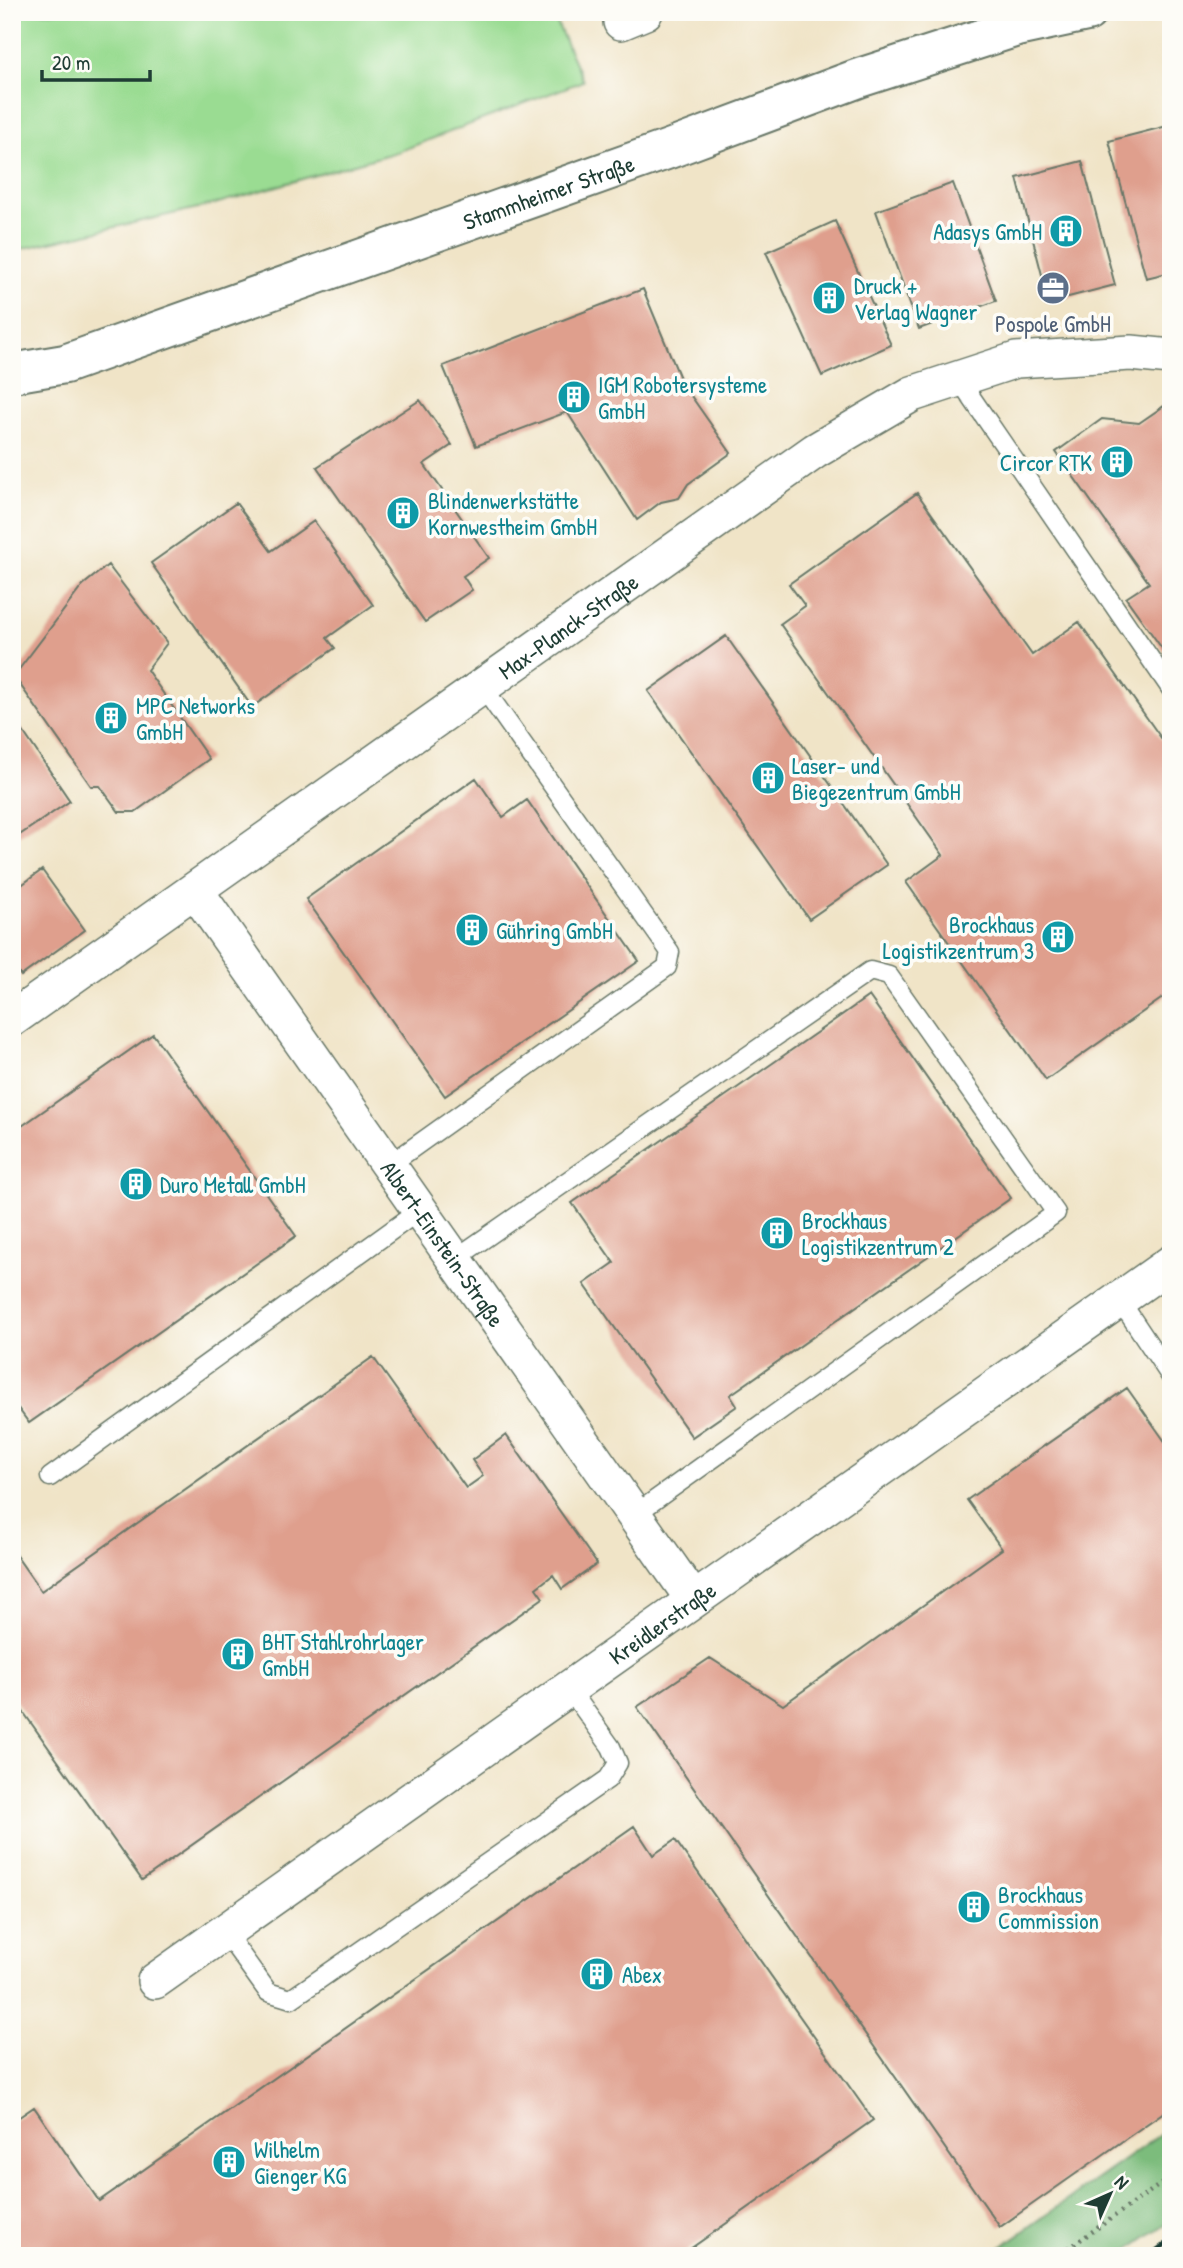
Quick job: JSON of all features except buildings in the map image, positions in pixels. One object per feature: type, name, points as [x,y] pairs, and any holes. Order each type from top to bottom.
[{"type":"main road","name":"Stammheimer Straße","points":[[12,373],[65,364],[89,356],[859,78],[1017,27],[1087,12]]},
{"type":"street","name":"Max-Planck-Straße","points":[[12,1020],[815,451],[912,394],[1016,360],[1131,353],[1171,358]]},
{"type":"street","name":"Albert-Einstein-Straße","points":[[195,890],[693,1599]]},
{"type":"street","name":"Kreidlerstraße","points":[[155,1981],[1171,1263]]},
{"type":"lane","points":[[958,378],[1171,689]]},
{"type":"lane","points":[[388,1165],[667,967],[670,952],[482,686]]},
{"type":"lane","points":[[455,1259],[870,971],[889,976],[1056,1213],[634,1515]]},
{"type":"lane","points":[[50,1477],[420,1210]]},
{"type":"lane","points":[[1119,1299],[1171,1377]]},
{"type":"lane","points":[[224,1931],[268,1992],[291,1998],[608,1779],[618,1763],[611,1746],[568,1687]]},
{"type":"path","points":[[1057,2256],[1171,2177]]},
{"type":"green space","points":[[12,12],[552,12],[583,81],[400,151],[211,205],[12,251]]},
{"type":"green space","points":[[1171,2127],[1171,2220],[1119,2256],[988,2256]]},
{"type":"railway","points":[[1149,2256],[1171,2240]]},
{"type":"place","name":"Adasys GmbH","points":[[1066,231]]},
{"type":"place","name":"Pospole GmbH","points":[[1053,288]]},
{"type":"place","name":"Druck + Verlag Wagner","points":[[829,298]]},
{"type":"place","name":"IGM Robotersysteme GmbH","points":[[574,397]]},
{"type":"place","name":"Circor RTK","points":[[1117,462]]},
{"type":"place","name":"Blindenwerkstätte Kornwestheim GmbH","points":[[403,513]]},
{"type":"place","name":"MPC Networks GmbH","points":[[111,718]]},
{"type":"place","name":"Laser- und Biegezentrum GmbH","points":[[768,778]]},
{"type":"place","name":"Gühring GmbH","points":[[472,930]]},
{"type":"place","name":"Brockhaus Logistikzentrum 3","points":[[1058,937]]},
{"type":"place","name":"Duro Metall GmbH","points":[[136,1184]]},
{"type":"place","name":"Brockhaus Logistikzentrum 2","points":[[777,1233]]},
{"type":"place","name":"BHT Stahlrohrlager GmbH","points":[[238,1654]]},
{"type":"place","name":"Brockhaus Commission","points":[[974,1907]]},
{"type":"place","name":"Abex","points":[[597,1974]]},
{"type":"place","name":"Wilhelm Gienger KG","points":[[229,2162]]}]
